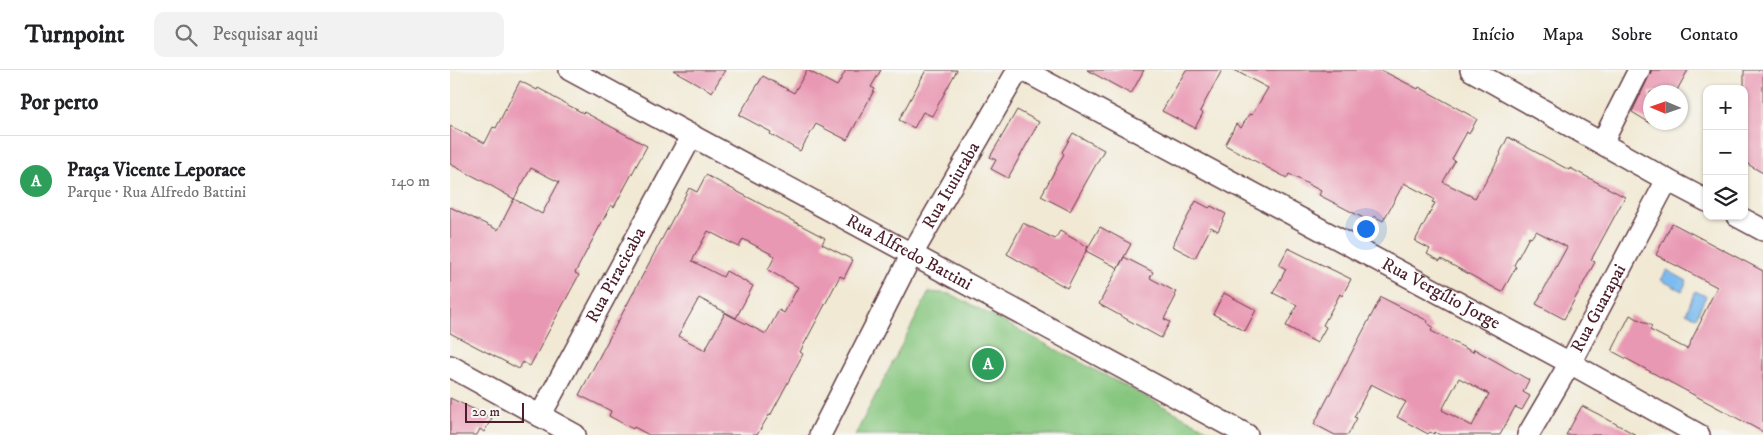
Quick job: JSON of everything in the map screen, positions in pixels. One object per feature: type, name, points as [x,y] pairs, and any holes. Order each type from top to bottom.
[{"type":"street","name":"Rua Alfredo Battini","points":[[570,70],[1247,435]]},
{"type":"street","name":"Rua Ituiutaba","points":[[820,435],[912,254],[1018,70]]},
{"type":"street","name":"Rua Vergílio Jorge","points":[[1022,70],[1570,363],[1699,435]]},
{"type":"street","points":[[1471,70],[1703,199]]},
{"type":"street","points":[[1602,143],[1639,70]]},
{"type":"street","name":"Rua Piracicaba","points":[[540,416],[692,135]]},
{"type":"street","name":"Rua Guarapai","points":[[1528,435],[1570,363],[1666,180]]},
{"type":"street","points":[[1744,220],[1763,230]]},
{"type":"street","points":[[450,366],[575,435]]},
{"type":"green space","points":[[929,292],[951,294],[1218,435],[855,435]]},
{"type":"water","points":[[1667,270],[1687,281],[1682,291],[1661,280]]},
{"type":"water","points":[[1695,291],[1706,296],[1696,317],[1686,313]]},
{"type":"building","points":[[673,70],[725,70],[712,92]]},
{"type":"building","points":[[807,70],[837,86],[846,70],[881,70],[871,87],[875,89],[847,140],[816,124],[800,151],[770,134],[771,132],[739,115],[763,76],[794,93]]},
{"type":"building","points":[[926,70],[957,70],[932,116],[923,112],[914,128],[899,120]]},
{"type":"building","points":[[1087,70],[1144,70],[1131,94]]},
{"type":"building","points":[[1186,70],[1222,70],[1200,111],[1203,113],[1195,128],[1162,111]]},
{"type":"building","points":[[1234,70],[1381,70],[1418,89],[1419,87],[1477,119],[1469,134],[1467,132],[1452,159],[1455,161],[1443,182],[1475,198],[1501,154],[1508,137],[1569,170],[1570,168],[1625,197],[1591,260],[1595,262],[1564,319],[1536,304],[1567,247],[1536,231],[1531,238],[1529,237],[1514,265],[1516,267],[1502,292],[1441,259],[1440,261],[1427,254],[1430,249],[1415,241],[1435,203],[1432,202],[1434,199],[1404,183],[1383,221],[1374,216],[1369,221],[1319,195],[1321,191],[1289,174],[1287,178],[1225,145],[1236,124],[1241,128],[1249,114],[1252,115],[1268,88]]},
{"type":"building","points":[[1652,70],[1688,70],[1680,85],[1645,85]]},
{"type":"building","points":[[1744,70],[1763,70],[1763,173],[1748,164],[1748,85],[1744,85]]},
{"type":"building","points":[[520,81],[537,90],[538,88],[647,146],[614,207],[611,205],[575,273],[579,275],[530,366],[523,362],[519,369],[450,333],[450,207],[498,230],[514,199],[450,164],[450,126],[485,143],[493,127],[496,128]],"holes":[[[531,168],[559,182],[542,214],[514,199]]]},
{"type":"building","points":[[1643,89],[1643,119],[1632,112]]},
{"type":"building","points":[[1017,110],[1039,122],[1008,178],[991,169],[996,160],[990,157]]},
{"type":"building","points":[[1073,133],[1104,150],[1070,211],[1041,196]]},
{"type":"building","points":[[706,175],[825,238],[822,244],[853,260],[844,278],[840,276],[800,352],[803,354],[770,416],[757,435],[649,435],[609,416],[611,411],[579,395],[689,188],[697,192]],"holes":[[[708,231],[739,247],[743,239],[775,256],[768,270],[798,287],[784,313],[779,310],[766,334],[725,313],[705,350],[678,336],[699,298],[736,318],[753,286],[726,271],[723,277],[692,261]]]},
{"type":"building","points":[[1196,201],[1226,214],[1218,231],[1211,227],[1195,258],[1172,246]]},
{"type":"building","points":[[1023,223],[1055,239],[1060,231],[1088,247],[1067,288],[1007,254]]},
{"type":"building","points":[[1672,223],[1763,271],[1763,432],[1612,351],[1630,315],[1652,326],[1650,330],[1687,349],[1717,287],[1656,255]]},
{"type":"building","points":[[1100,227],[1131,244],[1118,268],[1086,251]]},
{"type":"building","points":[[1288,248],[1351,279],[1342,296],[1340,294],[1323,325],[1326,327],[1317,343],[1286,326],[1297,305],[1273,293],[1286,269],[1279,265]]},
{"type":"building","points":[[1124,257],[1153,272],[1150,278],[1176,292],[1174,295],[1176,296],[1164,319],[1170,322],[1161,338],[1099,304]]},
{"type":"building","points":[[1224,293],[1256,310],[1245,331],[1213,314]]},
{"type":"building","points":[[1381,297],[1428,321],[1427,323],[1433,327],[1431,331],[1473,352],[1474,349],[1529,380],[1523,392],[1530,396],[1522,410],[1515,407],[1500,435],[1440,435],[1435,432],[1434,434],[1430,432],[1428,434],[1397,417],[1406,402],[1371,384],[1354,417],[1357,418],[1348,435],[1335,435],[1314,424]],"holes":[[[1459,378],[1489,394],[1472,426],[1442,410]]]},
{"type":"building","points":[[450,398],[492,418],[484,432],[480,429],[477,435],[450,435]]},
{"type":"building","points":[[1582,406],[1598,414],[1636,435],[1566,435]]},
{"type":"place","name":"Praça Vicente Leporace","points":[[988,364]]}]
